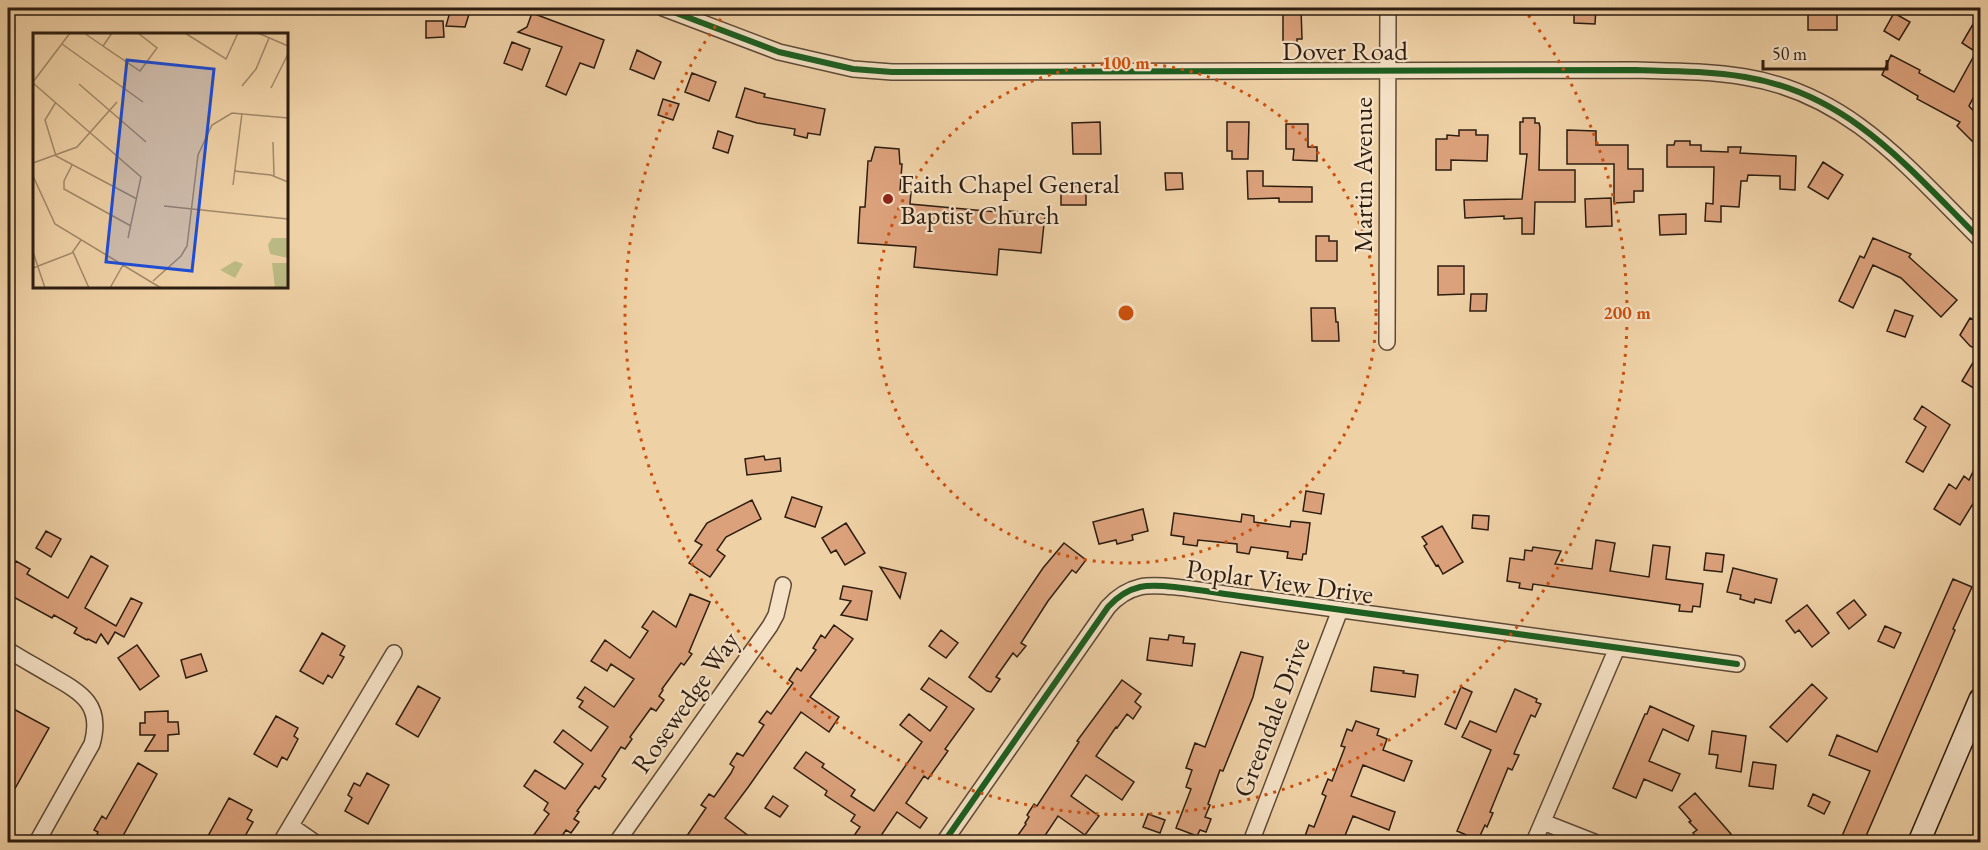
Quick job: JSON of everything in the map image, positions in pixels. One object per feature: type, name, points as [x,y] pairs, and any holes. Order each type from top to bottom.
[{"type":"main road","points":[[1919,843],[1980,699]]},
{"type":"street","name":"Dover Road","points":[[663,8],[779,52],[852,69],[892,72],[1636,70],[1747,77],[1794,90],[1822,102],[1858,123],[1891,150],[1980,239]]},
{"type":"street","name":"Martin Avenue","points":[[1387,342],[1388,8]]},
{"type":"street","name":"Rosewedge Way","points":[[617,843],[770,626],[776,615],[783,585]]},
{"type":"street","name":"Poplar View Drive","points":[[944,843],[1108,607],[1121,595],[1142,586],[1157,586],[1737,664]]},
{"type":"street","name":"Greendale Drive","points":[[1251,843],[1340,610]]},
{"type":"street","points":[[1534,843],[1617,648]]},
{"type":"street","points":[[8,650],[74,688],[85,697],[96,719],[92,744],[37,843]]},
{"type":"street","points":[[281,843],[394,653]]},
{"type":"street","points":[[1543,822],[1594,843]]},
{"type":"street","points":[[291,826],[314,843]]},
{"type":"building","points":[[451,8],[471,8],[465,27],[446,26]]},
{"type":"building","points":[[1283,8],[1301,8],[1302,39],[1297,39],[1297,44],[1283,44]]},
{"type":"building","points":[[1574,8],[1596,8],[1595,24],[1574,23]]},
{"type":"building","points":[[1808,8],[1837,8],[1837,30],[1808,30]]},
{"type":"building","points":[[1980,12],[1980,85],[1969,106],[1980,118],[1980,149],[1957,126],[1960,122],[1917,99],[1918,96],[1882,75],[1891,55],[1954,92],[1976,52],[1962,43]]},
{"type":"building","points":[[532,13],[604,40],[594,68],[580,63],[566,95],[546,86],[562,47],[518,32],[527,27]]},
{"type":"building","points":[[1894,13],[1910,22],[1899,40],[1884,31]]},
{"type":"building","points":[[426,21],[443,21],[444,37],[426,38]]},
{"type":"building","points":[[512,42],[530,49],[522,70],[504,63]]},
{"type":"building","points":[[637,50],[661,62],[654,79],[630,69]]},
{"type":"building","points":[[692,73],[716,82],[709,101],[685,92]]},
{"type":"building","points":[[745,88],[765,94],[764,97],[825,109],[820,135],[808,133],[807,138],[794,135],[795,129],[736,117]]},
{"type":"building","points":[[663,99],[679,104],[673,120],[658,115]]},
{"type":"building","points":[[1523,118],[1535,118],[1535,123],[1539,123],[1539,170],[1575,170],[1575,202],[1535,202],[1534,234],[1522,234],[1522,218],[1504,219],[1504,216],[1465,218],[1464,200],[1522,199],[1527,154],[1520,154],[1520,122],[1523,122]]},
{"type":"building","points":[[1100,122],[1101,154],[1073,154],[1072,123]]},
{"type":"building","points":[[1227,122],[1249,122],[1248,159],[1232,159],[1232,151],[1227,151]]},
{"type":"building","points":[[1286,124],[1308,124],[1308,147],[1317,147],[1317,161],[1293,160],[1294,149],[1286,149]]},
{"type":"building","points":[[1459,130],[1476,130],[1476,135],[1488,135],[1487,161],[1451,160],[1451,170],[1436,170],[1436,139],[1447,139],[1447,135],[1459,136]]},
{"type":"building","points":[[1567,130],[1596,131],[1596,145],[1628,145],[1628,169],[1643,169],[1643,191],[1634,191],[1634,202],[1614,203],[1614,164],[1567,164]]},
{"type":"building","points":[[718,131],[733,136],[728,153],[713,148]]},
{"type":"building","points":[[1675,141],[1690,141],[1690,145],[1701,145],[1701,151],[1728,152],[1728,147],[1741,147],[1740,153],[1796,156],[1795,190],[1780,189],[1780,176],[1748,175],[1747,181],[1741,181],[1739,207],[1721,206],[1721,222],[1705,221],[1706,203],[1713,204],[1714,167],[1667,167],[1667,145],[1674,145]]},
{"type":"building","points":[[875,147],[899,149],[900,164],[902,164],[900,191],[911,192],[910,204],[1045,214],[1041,253],[999,249],[997,275],[914,267],[916,247],[858,243],[860,207],[865,207],[868,161],[871,161]]},
{"type":"building","points":[[1823,162],[1843,175],[1828,199],[1808,187]]},
{"type":"building","points":[[1247,171],[1263,171],[1263,186],[1312,187],[1312,202],[1279,202],[1279,198],[1248,199]]},
{"type":"building","points":[[1165,173],[1182,173],[1183,189],[1166,190]]},
{"type":"building","points":[[1061,186],[1086,186],[1086,205],[1061,205]]},
{"type":"building","points":[[1611,198],[1612,226],[1586,227],[1585,199]]},
{"type":"building","points":[[1686,214],[1686,234],[1660,235],[1659,215]]},
{"type":"building","points":[[1316,236],[1329,236],[1329,241],[1337,241],[1337,261],[1316,261]]},
{"type":"building","points":[[1873,238],[1911,254],[1909,257],[1957,300],[1941,317],[1901,278],[1873,265],[1853,308],[1839,301],[1860,256],[1864,258]]},
{"type":"building","points":[[1438,266],[1464,266],[1464,294],[1438,295]]},
{"type":"building","points":[[1471,294],[1487,294],[1486,311],[1470,311]]},
{"type":"building","points":[[1311,308],[1335,308],[1339,341],[1312,341]]},
{"type":"building","points":[[1895,310],[1913,316],[1905,337],[1887,331]]},
{"type":"building","points":[[1970,318],[1980,323],[1980,351],[1970,346],[1960,335]]},
{"type":"building","points":[[1980,351],[1980,392],[1962,381]]},
{"type":"building","points":[[1922,406],[1950,425],[1923,472],[1906,462],[1926,427],[1914,419]]},
{"type":"building","points":[[764,456],[765,460],[780,458],[781,471],[747,475],[745,459]]},
{"type":"building","points":[[1980,457],[1980,506],[1974,502],[1960,525],[1934,509],[1949,484],[1956,489],[1964,476],[1969,480]]},
{"type":"building","points":[[1306,491],[1324,494],[1321,514],[1303,511]]},
{"type":"building","points":[[792,497],[822,507],[815,527],[785,517]]},
{"type":"building","points":[[752,500],[761,519],[726,537],[717,550],[725,556],[710,577],[689,563],[702,545],[695,541],[707,523]]},
{"type":"building","points":[[1143,509],[1148,531],[1132,535],[1133,540],[1117,544],[1116,540],[1099,544],[1093,522]]},
{"type":"building","points":[[1174,513],[1241,522],[1242,514],[1254,516],[1254,522],[1290,527],[1291,521],[1310,523],[1306,554],[1303,554],[1302,560],[1287,558],[1288,552],[1251,547],[1249,554],[1237,552],[1237,544],[1198,540],[1197,546],[1183,544],[1184,537],[1171,535]]},
{"type":"building","points":[[1473,515],[1489,516],[1488,530],[1472,528]]},
{"type":"building","points":[[846,523],[865,553],[845,565],[836,550],[831,553],[822,538]]},
{"type":"building","points":[[1442,526],[1463,562],[1443,574],[1424,546],[1427,544],[1422,537]]},
{"type":"building","points":[[46,531],[61,539],[51,557],[36,548]]},
{"type":"building","points":[[1596,540],[1615,543],[1610,571],[1649,577],[1653,545],[1670,547],[1666,579],[1703,584],[1700,607],[1693,606],[1692,612],[1679,611],[1680,605],[1533,584],[1532,590],[1519,588],[1520,583],[1507,581],[1510,558],[1524,560],[1525,550],[1532,551],[1533,547],[1561,551],[1555,564],[1592,569]]},
{"type":"building","points":[[1064,543],[1086,560],[1076,573],[1072,570],[1048,601],[1021,643],[1026,646],[1017,657],[1013,653],[996,677],[1000,679],[991,692],[987,691],[969,677],[1043,568]]},
{"type":"building","points":[[1706,553],[1724,555],[1722,572],[1704,570]]},
{"type":"building","points":[[91,556],[108,566],[85,608],[116,626],[131,598],[142,603],[124,637],[115,632],[108,644],[101,634],[96,643],[87,640],[74,633],[77,628],[54,615],[52,618],[8,594],[8,563],[13,566],[16,561],[30,569],[27,574],[68,598]]},
{"type":"building","points":[[880,567],[906,573],[900,598]]},
{"type":"building","points":[[1733,568],[1777,579],[1771,603],[1755,599],[1754,603],[1740,599],[1741,595],[1727,592]]},
{"type":"building","points":[[1953,579],[1972,587],[1941,663],[1863,843],[1839,843],[1870,771],[1829,755],[1837,735],[1877,752]]},
{"type":"building","points":[[843,586],[872,591],[867,620],[841,615],[851,601],[840,599]]},
{"type":"building","points":[[690,594],[710,602],[689,652],[692,654],[684,665],[681,663],[662,689],[659,696],[664,700],[656,711],[651,708],[630,737],[632,739],[625,749],[621,747],[602,776],[606,779],[599,789],[595,786],[577,811],[579,812],[574,819],[579,822],[571,833],[566,830],[557,843],[528,843],[549,814],[544,810],[548,803],[524,786],[535,770],[565,789],[583,764],[554,742],[563,730],[591,751],[608,727],[579,707],[583,701],[577,698],[585,687],[614,707],[634,679],[611,664],[607,671],[591,661],[605,640],[630,658],[648,631],[642,627],[653,611],[676,627]]},
{"type":"building","points":[[1854,600],[1866,615],[1849,629],[1837,613]]},
{"type":"building","points":[[1807,605],[1829,633],[1812,647],[1799,630],[1795,633],[1786,621]]},
{"type":"building","points":[[834,625],[853,639],[810,697],[839,717],[829,732],[801,712],[725,818],[758,843],[682,843],[706,808],[701,805],[709,794],[714,797],[731,773],[734,767],[730,764],[737,753],[743,756],[764,725],[759,722],[767,711],[771,714],[793,683],[789,680],[797,668],[801,671],[816,650],[813,648],[821,635],[825,638]]},
{"type":"building","points":[[1885,626],[1901,633],[1894,648],[1878,641]]},
{"type":"building","points":[[941,630],[958,643],[946,658],[929,646]]},
{"type":"building","points":[[322,633],[345,646],[340,655],[344,657],[332,678],[328,675],[323,684],[300,671]]},
{"type":"building","points":[[1169,635],[1184,637],[1183,643],[1195,644],[1192,666],[1147,660],[1150,638],[1168,640]]},
{"type":"building","points":[[137,645],[159,676],[140,690],[118,658]]},
{"type":"building","points":[[1241,652],[1263,657],[1253,697],[1223,771],[1220,770],[1208,804],[1210,805],[1205,817],[1211,819],[1206,832],[1200,830],[1197,836],[1176,828],[1191,789],[1186,787],[1192,770],[1186,768],[1195,743],[1205,747]]},
{"type":"building","points":[[201,654],[207,671],[186,678],[181,660]]},
{"type":"building","points":[[1374,667],[1418,675],[1415,697],[1371,691]]},
{"type":"building","points":[[929,678],[974,709],[945,749],[948,751],[928,779],[924,776],[906,803],[927,818],[920,828],[897,812],[876,843],[849,843],[860,827],[851,821],[855,815],[825,795],[827,791],[794,768],[806,752],[824,764],[822,767],[855,790],[851,796],[874,811],[922,742],[900,725],[909,714],[930,731],[947,707],[921,689]]},
{"type":"building","points":[[1122,680],[1141,694],[1135,702],[1141,707],[1133,719],[1127,714],[1096,756],[1134,782],[1122,800],[1086,775],[1071,796],[1099,816],[1085,835],[1058,816],[1040,843],[1028,843],[1018,835],[1026,824],[1029,817],[1027,815],[1034,804],[1037,806],[1079,742],[1077,741]]},
{"type":"building","points":[[1812,684],[1827,698],[1787,742],[1770,727]]},
{"type":"building","points":[[418,686],[440,698],[418,737],[396,724]]},
{"type":"building","points":[[1461,687],[1472,692],[1456,729],[1445,724]]},
{"type":"building","points":[[1515,689],[1537,699],[1536,702],[1541,704],[1535,717],[1531,715],[1514,754],[1519,755],[1512,770],[1508,768],[1490,812],[1493,813],[1478,840],[1457,831],[1491,750],[1462,737],[1470,721],[1496,732]]},
{"type":"building","points":[[8,706],[49,728],[8,801]]},
{"type":"building","points":[[1650,706],[1694,726],[1688,741],[1663,729],[1649,761],[1680,774],[1672,791],[1644,779],[1636,798],[1613,788]]},
{"type":"building","points":[[168,711],[168,722],[178,722],[179,734],[168,735],[168,751],[145,751],[155,735],[140,735],[140,723],[145,723],[145,712]]},
{"type":"building","points":[[276,716],[298,728],[294,736],[298,739],[287,760],[282,757],[277,767],[254,754]]},
{"type":"building","points":[[1356,721],[1379,729],[1377,735],[1387,739],[1383,750],[1412,761],[1404,781],[1363,765],[1351,796],[1395,812],[1389,830],[1353,816],[1342,843],[1312,843],[1304,839],[1309,825],[1314,827],[1326,796],[1322,794],[1328,779],[1332,781],[1345,747],[1341,746],[1347,729],[1352,731]]},
{"type":"building","points":[[1712,731],[1746,736],[1741,772],[1716,768],[1718,755],[1709,754]]},
{"type":"building","points":[[1753,762],[1776,765],[1773,789],[1749,786]]},
{"type":"building","points":[[138,763],[157,774],[119,843],[112,843],[94,830],[102,816],[106,819]]},
{"type":"building","points":[[367,773],[389,785],[368,824],[345,811],[352,798],[348,795],[354,783],[360,786]]},
{"type":"building","points":[[1695,793],[1731,834],[1721,843],[1701,843],[1693,833],[1697,830],[1679,807]]},
{"type":"building","points":[[1813,794],[1830,802],[1824,814],[1808,806]]},
{"type":"building","points":[[773,796],[788,806],[780,817],[765,808]]},
{"type":"building","points":[[229,798],[252,810],[247,819],[253,822],[241,843],[219,843],[208,836]]},
{"type":"building","points":[[1148,814],[1165,820],[1160,833],[1143,827]]},
{"type":"cycle path","points":[[663,8],[779,52],[853,69],[892,72],[1636,70],[1704,72],[1745,77],[1782,86],[1816,100],[1847,117],[1902,161],[1980,239]]},
{"type":"cycle path","points":[[944,842],[1108,607],[1122,594],[1140,587],[1188,588],[1737,664]]},
{"type":"place","name":"Faith Chapel General Baptist Church","points":[[888,199]]}]
